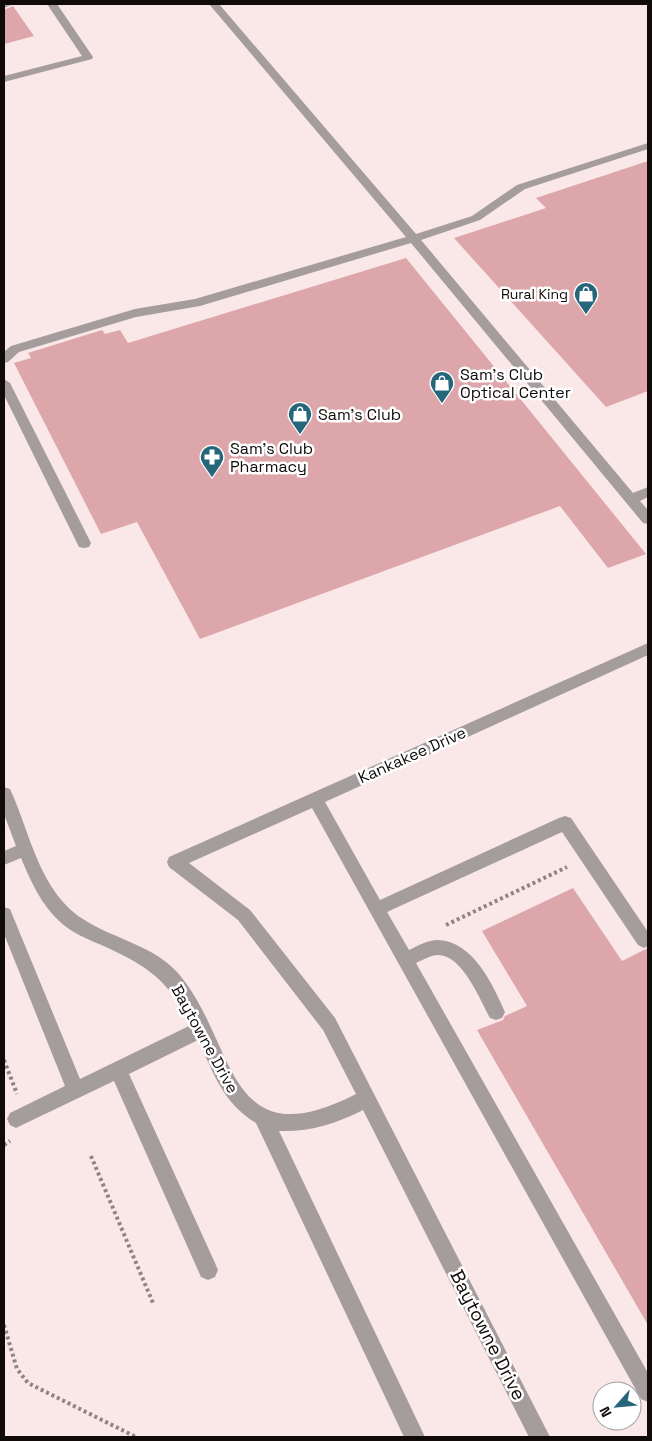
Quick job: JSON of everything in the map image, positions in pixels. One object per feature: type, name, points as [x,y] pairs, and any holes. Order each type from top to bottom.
[{"type":"street","points":[[4,5],[8,4]]},
{"type":"street","points":[[4,79],[88,57],[52,4]]},
{"type":"street","points":[[214,4],[648,519]]},
{"type":"street","points":[[4,359],[15,349],[135,313],[196,303],[476,218],[520,187],[648,146]]},
{"type":"street","points":[[4,383],[84,543]]},
{"type":"street","points":[[631,499],[648,492]]},
{"type":"street","name":"Kankakee Drive","points":[[175,862],[648,649]]},
{"type":"street","name":"Baytowne Drive","points":[[4,794],[39,881],[58,907],[78,925],[156,965],[171,978],[202,1030],[231,1090],[245,1107],[263,1118],[287,1124],[312,1121],[347,1109],[367,1098]]},
{"type":"street","points":[[315,799],[648,1392]]},
{"type":"street","points":[[377,909],[565,823],[644,940]]},
{"type":"street","points":[[4,858],[26,849]]},
{"type":"street","name":"Baytowne Drive","points":[[175,862],[244,915],[329,1024],[540,1437]]},
{"type":"street","points":[[4,914],[76,1090]]},
{"type":"street","points":[[405,960],[428,950],[441,947],[465,959],[496,1012]]},
{"type":"street","points":[[20,1117],[202,1030]]},
{"type":"street","points":[[118,1070],[208,1270]]},
{"type":"street","points":[[263,1118],[415,1437]]},
{"type":"path","points":[[442,927],[574,864]]},
{"type":"path","points":[[4,1060],[20,1117]]},
{"type":"path","points":[[91,1156],[153,1303]]},
{"type":"path","points":[[4,1325],[17,1369],[28,1383],[136,1437]]},
{"type":"building","points":[[13,6],[34,36],[4,44],[4,10]]},
{"type":"building","name":"Rural King","points":[[648,161],[648,391],[606,407],[454,238],[546,208],[536,198]]},
{"type":"building","name":"Sam's Club","points":[[406,258],[646,554],[608,568],[560,506],[200,639],[137,522],[101,534],[14,363],[31,358],[28,353],[102,330],[105,334],[120,330],[128,343]]},
{"type":"building","points":[[573,888],[622,961],[648,948],[648,1325],[477,1030],[503,1020],[505,1016],[527,1006],[482,931]]},
{"type":"place","name":"Rural King","points":[[586,315]]},
{"type":"place","name":"Sam's Club Optical Center","points":[[442,404]]},
{"type":"place","name":"Sam's Club","points":[[300,435]]},
{"type":"place","name":"Sam's Club Pharmacy","points":[[212,478]]}]
